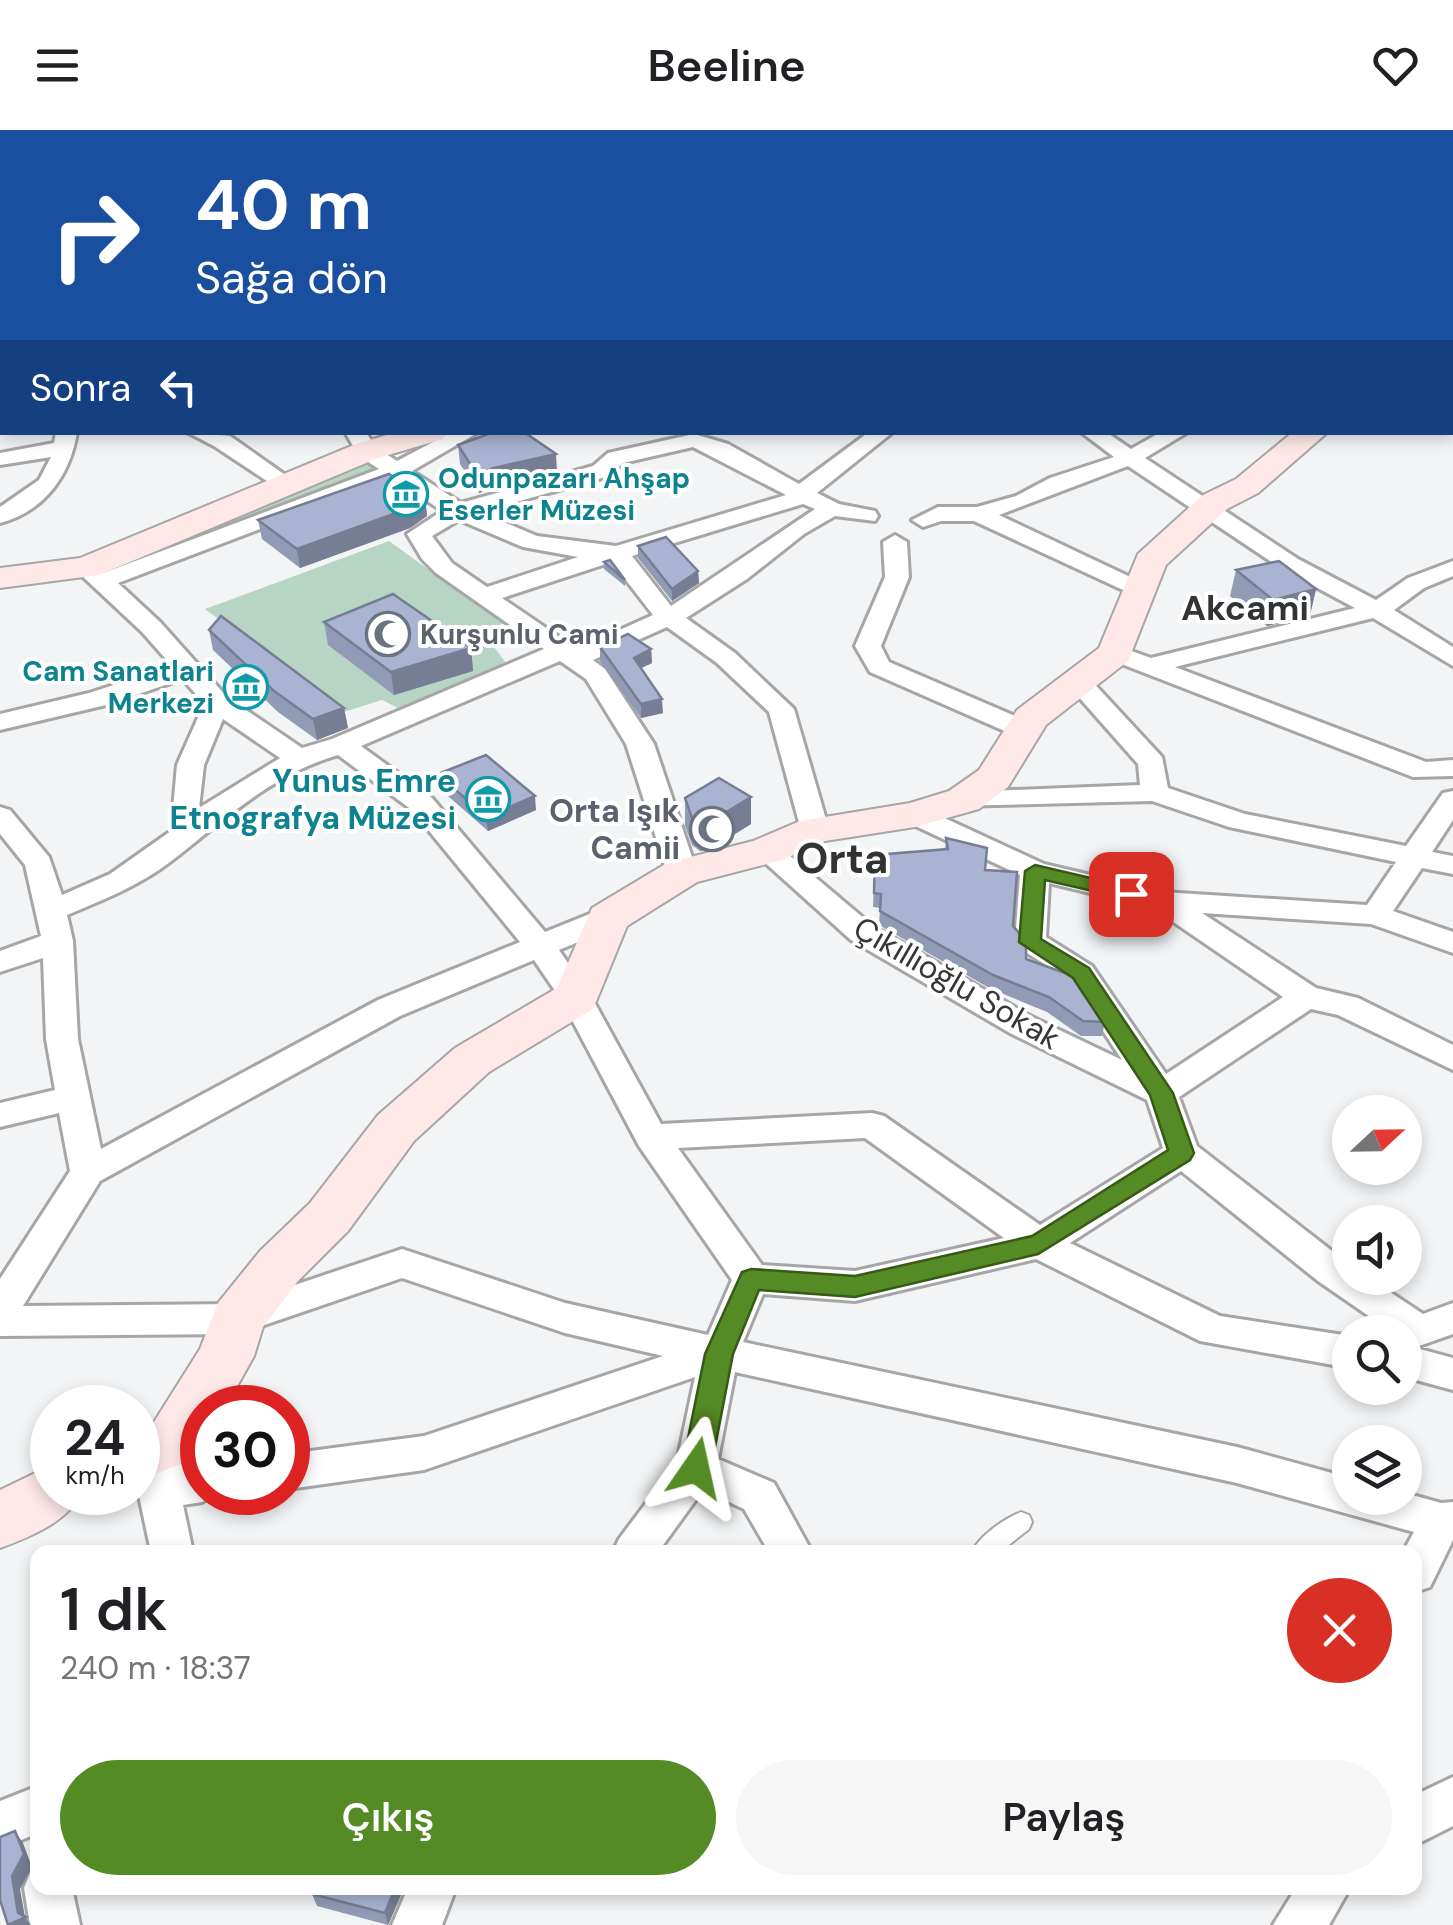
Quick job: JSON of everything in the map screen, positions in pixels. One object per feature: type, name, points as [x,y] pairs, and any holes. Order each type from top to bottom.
[{"type":"street","points":[[204,435],[222,442],[286,484]]},
{"type":"street","points":[[94,574],[286,484],[361,442],[411,435]]},
{"type":"street","points":[[0,578],[94,574],[398,469],[463,435]]},
{"type":"street","points":[[485,596],[541,574],[805,496],[810,486],[879,435]]},
{"type":"street","points":[[1094,435],[1290,564],[1377,610],[1453,658]]},
{"type":"street","points":[[682,872],[640,744],[596,674],[444,568],[430,554],[420,534],[458,511],[600,471],[616,458],[708,441],[832,509],[866,516],[978,514],[1024,501],[1058,484],[1128,459],[1172,435]]},
{"type":"street","points":[[1132,659],[1136,589],[1150,561],[1206,509],[1247,486],[1305,435]]},
{"type":"street","points":[[0,459],[66,440]]},
{"type":"street","points":[[0,516],[47,490],[66,440]]},
{"type":"street","points":[[361,442],[458,511],[531,542],[617,553]]},
{"type":"street","points":[[0,962],[298,758],[342,745],[564,650],[587,654],[670,617],[739,574],[796,528],[832,509]]},
{"type":"street","points":[[866,516],[860,525],[867,535],[895,542],[922,536],[926,525],[908,514]]},
{"type":"street","points":[[978,514],[1136,589]]},
{"type":"street","points":[[895,542],[897,577],[868,646],[878,667],[1025,730]]},
{"type":"street","points":[[617,553],[633,578],[670,617],[726,658],[781,709],[815,830]]},
{"type":"street","points":[[964,800],[994,778],[1030,718],[1078,681],[1132,659],[1377,610],[1416,583],[1453,568]]},
{"type":"street","points":[[94,574],[152,627],[218,702],[298,758]]},
{"type":"street","points":[[1132,659],[1423,771],[1453,791]]},
{"type":"street","points":[[3,715],[97,699],[188,669]]},
{"type":"street","points":[[1078,681],[1152,763],[1154,793]]},
{"type":"street","points":[[185,833],[184,779],[218,702]]},
{"type":"street","points":[[342,745],[422,804],[541,947],[576,998],[651,1137],[751,1279]]},
{"type":"street","points":[[1423,771],[1453,768]]},
{"type":"street","points":[[0,1310],[88,1172],[389,1008],[608,918],[682,872],[767,851],[815,830],[915,815],[964,800],[1154,793],[1239,821],[1453,865]]},
{"type":"street","points":[[1374,915],[1453,800]]},
{"type":"street","points":[[915,815],[1035,871],[1163,901],[1374,915],[1453,943]]},
{"type":"street","points":[[0,816],[39,863],[56,926],[62,1039],[88,1172]]},
{"type":"street","name":"Çıkıllıoğlu Sokak","points":[[767,851],[862,933],[1020,1026],[1161,1093]]},
{"type":"street","points":[[1035,871],[1030,942],[1081,973],[1161,1093],[1182,1153],[1386,1315]]},
{"type":"street","points":[[1163,901],[1306,997],[1347,1006],[1453,1059]]},
{"type":"street","points":[[160,1457],[226,1356],[238,1318],[279,1266],[329,1217],[396,1128],[472,1060],[576,998],[608,918]]},
{"type":"street","points":[[1161,1093],[1306,997]]},
{"type":"street","points":[[0,1115],[73,1098]]},
{"type":"street","points":[[651,1137],[872,1125],[1038,1244],[1214,1330],[1332,1349]]},
{"type":"street","points":[[751,1279],[855,1286],[1038,1244],[1182,1153]]},
{"type":"street","points":[[0,1321],[238,1318],[402,1263],[565,1318],[1237,1466],[1332,1492]]},
{"type":"street","points":[[639,1545],[696,1468],[719,1354],[751,1279]]},
{"type":"street","points":[[1422,1343],[1453,1374]]},
{"type":"street","points":[[310,1469],[424,1453],[719,1354]]},
{"type":"street","points":[[696,1468],[759,1496],[788,1545]]},
{"type":"street","points":[[160,1480],[171,1545]]},
{"type":"street","points":[[0,1521],[30,1503]]},
{"type":"street","points":[[1422,1514],[1447,1520],[1422,1561]]},
{"type":"street","points":[[1422,1816],[1453,1800]]},
{"type":"street","points":[[49,1895],[55,1925]]},
{"type":"street","points":[[417,1925],[429,1895]]},
{"type":"lane","points":[[992,1545],[1021,1522]]},
{"type":"green space","points":[[361,457],[380,468],[138,562],[120,553]]},
{"type":"green space","points":[[389,541],[503,623],[484,634],[510,668],[404,711],[382,700],[344,712],[205,609]]},
{"type":"building","points":[[486,435],[528,435],[556,454],[477,475],[458,445]]},
{"type":"building","points":[[389,474],[425,497],[407,509],[297,549],[258,520]]},
{"type":"building","points":[[666,537],[698,571],[672,589],[638,546]]},
{"type":"building","points":[[610,560],[625,580],[604,562]]},
{"type":"building","points":[[1279,561],[1316,589],[1273,600],[1236,570]]},
{"type":"building","points":[[393,594],[471,648],[391,672],[324,622]]},
{"type":"building","points":[[221,616],[344,708],[313,719],[274,691],[209,630]]},
{"type":"building","points":[[628,634],[651,649],[634,658],[662,699],[641,704],[600,647]]},
{"type":"building","points":[[486,755],[535,796],[486,817],[438,774]]},
{"type":"building","points":[[719,778],[751,797],[713,820],[700,823],[692,818],[685,798]]},
{"type":"building","points":[[946,838],[987,848],[985,870],[1017,872],[1013,926],[1026,941],[1026,959],[1076,977],[1105,1022],[1083,1021],[1049,997],[993,975],[880,911],[881,894],[874,893],[875,855],[948,849]]},
{"type":"building","points":[[15,1831],[24,1854],[12,1876],[18,1913],[26,1917],[8,1925],[0,1900],[0,1837]]},
{"type":"building","points":[[316,1895],[392,1895],[385,1913]]},
{"type":"place","name":"Odunpazarı Ahşap Eserler Müzesi","points":[[406,494]]},
{"type":"place","name":"Kurşunlu Cami","points":[[388,634]]},
{"type":"place","name":"Cam Sanatlari Merkezi","points":[[246,687]]},
{"type":"place","name":"Yunus Emre Etnografya Müzesi","points":[[488,799]]},
{"type":"place","name":"Orta Işık Camii","points":[[712,829]]},
{"type":"district","name":"Akcami","points":[[1245,608]]},
{"type":"district","name":"Orta","points":[[842,858]]},
{"type":"route","points":[[696,1468],[719,1354],[751,1279],[855,1286],[1038,1244],[1182,1153],[1161,1093],[1081,973],[1030,942],[1035,871],[1131,894]]}]
